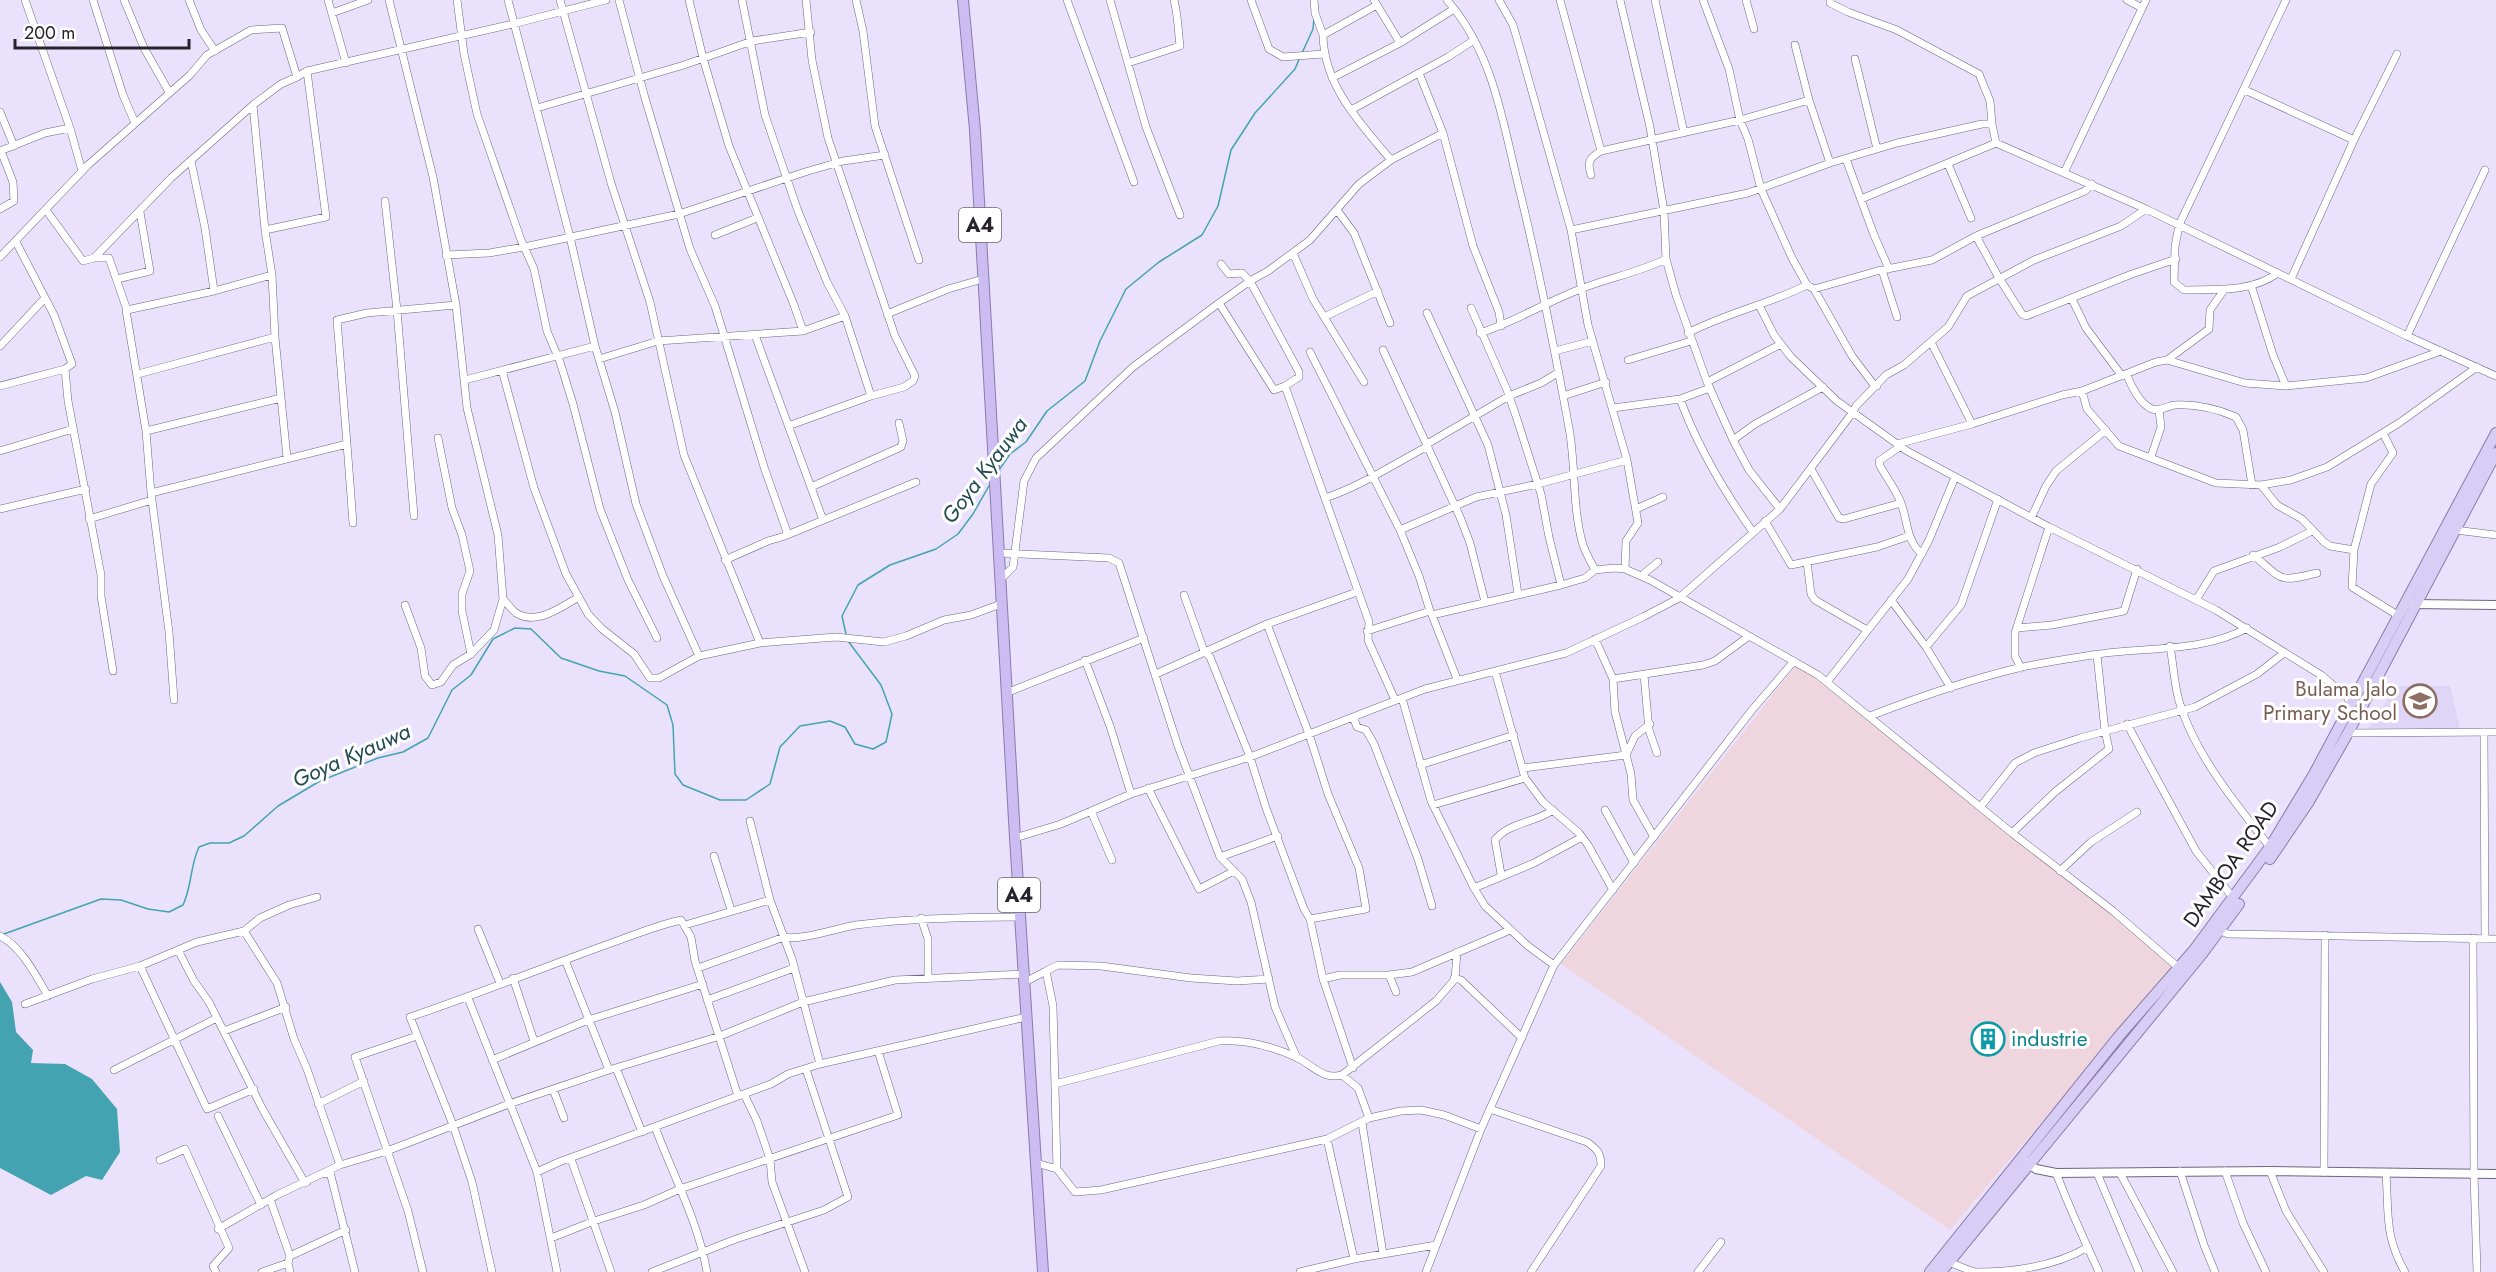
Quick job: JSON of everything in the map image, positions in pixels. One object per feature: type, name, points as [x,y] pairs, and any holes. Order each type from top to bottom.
[{"type":"highway","name":"A4","points":[[963,0],[973,101],[1006,693],[1043,1272]]},
{"type":"main road","name":"DAMBOA ROAD","points":[[1930,1272],[2078,1098],[2119,1036],[2166,990],[2219,930],[2308,803],[2348,733],[2496,433]]},
{"type":"main road","name":"DAMBOA ROAD","points":[[2166,990],[2179,968],[2234,899],[2300,800],[2399,616],[2411,603],[2456,530],[2496,453]]},
{"type":"main road","name":"DAMBOA ROAD","points":[[1941,1272],[2025,1161]]},
{"type":"street","points":[[25,0],[70,128],[82,171]]},
{"type":"street","points":[[93,0],[123,95],[135,123]]},
{"type":"street","points":[[124,0],[144,48],[170,93]]},
{"type":"street","points":[[189,0],[201,30],[215,51]]},
{"type":"street","points":[[327,0],[346,63]]},
{"type":"street","points":[[332,13],[368,0]]},
{"type":"street","points":[[388,0],[433,177],[456,305],[467,408],[498,535],[503,599],[494,630],[471,654],[453,665],[441,682],[432,685],[425,676],[421,648],[405,605]]},
{"type":"street","points":[[457,0],[464,54],[477,114],[534,269],[547,331],[573,404],[600,509],[628,580],[657,638]]},
{"type":"street","points":[[508,0],[570,237],[595,346],[615,412],[636,504],[663,576],[699,656]]},
{"type":"street","points":[[560,0],[624,225],[650,302],[684,455],[760,643]]},
{"type":"street","points":[[94,258],[171,178],[281,84],[307,71],[513,24],[606,0]]},
{"type":"street","points":[[619,0],[679,214],[690,249],[710,291],[787,535]]},
{"type":"street","points":[[689,0],[703,58],[729,146],[803,331]]},
{"type":"street","points":[[742,0],[765,115],[786,179],[827,282],[845,316],[871,396]]},
{"type":"street","points":[[788,426],[871,396],[904,387],[913,381],[915,376],[887,314],[836,163],[818,93],[806,0]]},
{"type":"street","points":[[856,0],[863,31],[875,126],[920,260]]},
{"type":"street","points":[[1067,0],[1134,182]]},
{"type":"street","points":[[1110,0],[1146,127],[1180,214]]},
{"type":"street","points":[[1128,63],[1180,46],[1176,20],[1178,14],[1174,0]]},
{"type":"street","points":[[1251,0],[1269,49],[1283,57],[1323,54]]},
{"type":"street","points":[[1314,0],[1315,14],[1323,34],[1323,54],[1332,78],[1362,128],[1391,160]]},
{"type":"street","points":[[1447,0],[1467,26],[1483,55],[1505,123],[1559,372],[1583,545],[1595,570]]},
{"type":"street","points":[[1499,0],[1513,25],[1571,230],[1593,342],[1627,460],[1638,523],[1626,541],[1625,569]]},
{"type":"street","points":[[1560,0],[1601,151]]},
{"type":"street","points":[[1620,0],[1652,141],[1664,211],[1666,259],[1688,333],[1733,440],[1749,470],[1780,509]]},
{"type":"street","points":[[1655,0],[1684,133]]},
{"type":"street","points":[[1703,0],[1729,69],[1740,120],[1748,139],[1761,189],[1782,237],[1852,356],[1874,386],[1877,386]]},
{"type":"street","points":[[1746,0],[1754,29]]},
{"type":"street","points":[[1830,0],[1830,3],[1848,12],[1897,30],[1979,74],[1990,101],[1996,143]]},
{"type":"street","points":[[2127,0],[2142,8]]},
{"type":"street","points":[[2064,173],[2146,0]]},
{"type":"street","points":[[2278,273],[2267,281],[2224,290],[2184,290],[2174,282],[2175,247],[2179,225],[2245,90],[2285,1]]},
{"type":"street","points":[[1323,34],[1375,3],[1400,43]]},
{"type":"street","points":[[1332,78],[1400,43],[1454,9]]},
{"type":"street","points":[[0,257],[82,171],[190,75],[207,55],[251,30],[282,28],[297,77]]},
{"type":"street","points":[[537,108],[640,78],[752,41],[811,32]]},
{"type":"street","points":[[1351,110],[1474,40]]},
{"type":"street","points":[[1795,45],[1809,100],[1830,163]]},
{"type":"street","points":[[2291,279],[2354,140],[2397,54]]},
{"type":"street","points":[[1855,59],[1877,149]]},
{"type":"street","points":[[265,230],[326,217],[307,71]]},
{"type":"street","points":[[1419,73],[1443,133],[1473,246],[1501,326]]},
{"type":"street","points":[[2245,90],[2354,140]]},
{"type":"street","points":[[1590,175],[1589,159],[1601,151],[1740,120],[1809,100]]},
{"type":"street","points":[[254,105],[265,230],[272,275],[275,337],[287,458]]},
{"type":"street","points":[[0,112],[14,146]]},
{"type":"street","points":[[1571,230],[1761,189],[1830,163],[1877,149],[1958,129],[1992,124]]},
{"type":"street","points":[[0,209],[14,201],[13,182],[1,151],[45,133],[70,128]]},
{"type":"street","points":[[1000,580],[1013,567],[1024,481],[1036,458],[1133,367],[1219,303],[1310,240],[1359,184],[1391,160],[1443,133]]},
{"type":"street","points":[[1861,200],[1996,143],[2146,209],[2407,336],[2496,376]]},
{"type":"street","points":[[446,255],[489,253],[525,247],[679,214],[836,163],[885,155]]},
{"type":"street","points":[[1846,159],[1886,269],[1897,317]]},
{"type":"street","points":[[191,161],[205,228],[214,291]]},
{"type":"street","points":[[1948,164],[1971,218]]},
{"type":"street","points":[[2407,336],[2485,170]]},
{"type":"street","points":[[1688,333],[1707,323],[1811,287],[1932,260],[1976,236],[2085,191],[2092,184]]},
{"type":"street","points":[[385,201],[397,310],[414,516]]},
{"type":"street","points":[[1015,838],[1061,824],[1148,788],[1250,757],[1398,699],[1457,679],[1566,653],[1679,598],[1780,509],[1856,406],[1886,375],[1904,365],[1948,327],[1966,296],[2034,260],[2121,226],[2146,209]]},
{"type":"street","points":[[46,210],[83,261],[109,258],[127,310],[146,431],[169,632],[174,700]]},
{"type":"street","points":[[1336,210],[1354,233],[1390,323]]},
{"type":"street","points":[[117,279],[150,271],[140,212]]},
{"type":"street","points":[[715,235],[757,218]]},
{"type":"street","points":[[1976,236],[1999,278],[2022,314],[2026,316],[2176,259]]},
{"type":"street","points":[[0,386],[65,369],[72,364],[64,337],[16,242]]},
{"type":"street","points":[[1293,253],[1313,299],[1364,382]]},
{"type":"street","points":[[1480,333],[1501,326],[1545,303],[1581,288],[1651,267],[1666,259]]},
{"type":"street","points":[[1219,303],[1274,390],[1299,377],[1299,372],[1250,281],[1242,273],[1229,274],[1221,264]]},
{"type":"street","points":[[127,310],[214,291],[272,275]]},
{"type":"street","points":[[887,314],[948,289],[983,279]]},
{"type":"street","points":[[2252,285],[2273,355],[2286,386]]},
{"type":"street","points":[[1922,554],[1915,548],[1909,536],[1901,503],[1879,461],[1899,445],[2062,395],[2082,391],[2167,360],[2209,329],[2210,310],[2224,290]]},
{"type":"street","points":[[1324,317],[1378,291]]},
{"type":"street","points":[[0,346],[45,298]]},
{"type":"street","points":[[2072,299],[2086,328],[2150,408],[2159,410],[2175,405],[2199,405],[2236,417],[2243,430],[2252,485]]},
{"type":"street","points":[[353,523],[337,320],[367,313],[456,305]]},
{"type":"street","points":[[1759,305],[1781,344],[1823,387],[1899,445],[2049,527],[2137,569],[2247,628],[2321,675],[2347,697],[2351,704]]},
{"type":"street","points":[[1471,308],[1509,396],[1538,484],[1561,585]]},
{"type":"street","points":[[1427,313],[1488,446],[1500,492],[1518,594]]},
{"type":"street","points":[[599,359],[658,341],[803,331],[845,316]]},
{"type":"street","points":[[755,335],[823,520]]},
{"type":"street","points":[[138,374],[275,337]]},
{"type":"street","points":[[1628,360],[1691,341]]},
{"type":"street","points":[[1555,351],[1593,342]]},
{"type":"street","points":[[1931,342],[1972,424]]},
{"type":"street","points":[[1613,408],[1680,399],[1781,344]]},
{"type":"street","points":[[465,380],[595,346]]},
{"type":"street","points":[[1383,350],[1470,543],[1485,602]]},
{"type":"street","points":[[2167,360],[2245,383],[2286,386],[2366,378],[2441,351]]},
{"type":"street","points":[[1310,352],[1400,530],[1457,679]]},
{"type":"street","points":[[2082,391],[2087,409],[2119,446],[2216,483],[2261,485],[2291,480],[2312,473],[2383,433],[2477,367]]},
{"type":"street","points":[[65,369],[73,429],[101,575],[101,596],[113,670]]},
{"type":"street","points":[[502,370],[534,488],[566,574],[588,614],[601,628],[634,654],[650,678],[659,678],[699,656],[760,643],[836,638],[884,642],[906,636],[944,620],[971,615],[1001,604]]},
{"type":"street","points":[[1325,498],[1349,490],[1372,474],[1427,445],[1509,396],[1541,383],[1559,372]]},
{"type":"street","points":[[1563,396],[1606,382]]},
{"type":"street","points":[[1285,386],[1369,622],[1368,640],[1398,699],[1433,805],[1473,888],[1485,906],[1510,930],[1554,965]]},
{"type":"street","points":[[1733,440],[1764,419],[1823,387]]},
{"type":"street","points":[[146,431],[281,398]]},
{"type":"street","points":[[1680,399],[1707,460],[1753,532]]},
{"type":"street","points":[[2151,457],[2161,427],[2159,410]]},
{"type":"street","points":[[811,487],[902,447],[899,423]]},
{"type":"street","points":[[0,451],[73,429]]},
{"type":"street","points":[[2032,516],[2056,471],[2106,430]]},
{"type":"street","points":[[2383,433],[2393,453],[2371,484],[2354,550],[2352,587],[2399,616]]},
{"type":"street","points":[[438,438],[452,508],[462,535],[470,570],[462,594],[462,602],[471,654]]},
{"type":"street","points":[[89,519],[152,497],[287,458],[347,444]]},
{"type":"street","points":[[1400,530],[1476,497],[1538,484],[1627,460]]},
{"type":"street","points":[[1811,469],[1839,518],[1844,519],[1901,503]]},
{"type":"street","points":[[1827,682],[1908,579],[1922,554],[1954,477]]},
{"type":"street","points":[[725,560],[916,482]]},
{"type":"street","points":[[2261,485],[2277,505],[2302,519],[2330,546],[2354,550]]},
{"type":"street","points":[[0,509],[86,489]]},
{"type":"street","points":[[1636,509],[1663,497]]},
{"type":"street","points":[[1926,646],[1961,605],[1998,500]]},
{"type":"street","points":[[1765,521],[1791,566],[1876,547],[1909,536]]},
{"type":"street","points":[[2021,668],[2015,656],[2014,642],[2049,527]]},
{"type":"street","points":[[2456,530],[2496,535]]},
{"type":"street","points":[[2196,600],[2214,571],[2280,547],[2312,531]]},
{"type":"street","points":[[999,553],[1109,558],[1119,563],[1189,774],[1220,857],[1242,879],[1251,902],[1275,1007],[1297,1058]]},
{"type":"street","points":[[2253,555],[2280,578],[2287,580],[2317,573]]},
{"type":"street","points":[[1641,576],[1658,562]]},
{"type":"street","points":[[1807,562],[1811,594],[1815,600],[1867,630]]},
{"type":"street","points":[[1367,631],[1431,613],[1561,585],[1585,578],[1595,570],[1625,569],[1794,661],[1827,682],[2012,833],[2113,911],[2179,968]]},
{"type":"street","points":[[2017,627],[2052,625],[2124,611],[2137,569]]},
{"type":"street","points":[[1156,674],[1267,624],[1357,592]]},
{"type":"street","points":[[1184,595],[1204,651],[1210,657],[1250,757],[1266,808],[1304,909],[1310,919],[1323,979],[1353,1068]]},
{"type":"street","points":[[503,599],[516,613],[530,618],[547,615],[579,597]]},
{"type":"street","points":[[1891,600],[1926,646],[1951,688]]},
{"type":"street","points":[[2411,603],[2496,605]]},
{"type":"street","points":[[1267,624],[1309,734],[1328,794],[1359,868],[1366,907],[1310,919]]},
{"type":"street","points":[[1870,716],[1951,688],[2021,668],[2097,655],[2208,643],[2230,637],[2247,628]]},
{"type":"street","points":[[1613,679],[1715,661],[1749,636]]},
{"type":"street","points":[[1006,693],[1144,638]]},
{"type":"street","points":[[1595,639],[1613,679],[1616,712],[1634,800],[1654,837]]},
{"type":"street","points":[[2170,646],[2178,697],[2195,738],[2235,803],[2270,847]]},
{"type":"street","points":[[1981,806],[2015,763],[2034,753],[2105,730],[2183,711],[2236,687],[2258,674],[2284,653]]},
{"type":"street","points":[[2012,833],[2055,792],[2108,751],[2109,743],[2105,730],[2097,655]]},
{"type":"street","points":[[1085,660],[1110,726],[1131,794]]},
{"type":"street","points":[[1426,1272],[1480,1129],[1554,965],[1752,710],[1794,661]]},
{"type":"street","points":[[1495,671],[1525,778],[1534,792],[1582,837],[1613,890]]},
{"type":"street","points":[[1644,675],[1649,730],[1657,753]]},
{"type":"street","points":[[1353,717],[1357,727],[1366,730],[1374,744],[1418,859],[1432,906]]},
{"type":"street","points":[[1626,755],[1635,736],[1650,724]]},
{"type":"street","points":[[2127,724],[2196,851],[2234,899]]},
{"type":"street","points":[[2484,732],[2485,938]]},
{"type":"street","points":[[2348,733],[2496,732]]},
{"type":"street","points":[[1420,765],[1514,735]]},
{"type":"street","points":[[1523,768],[1626,755]]},
{"type":"street","points":[[1433,805],[1525,778]]},
{"type":"street","points":[[1148,788],[1199,889],[1233,871]]},
{"type":"street","points":[[1501,874],[1495,840],[1497,836],[1513,826],[1542,818],[1553,810]]},
{"type":"street","points":[[1605,810],[1634,863]]},
{"type":"street","points":[[1091,811],[1112,860]]},
{"type":"street","points":[[2060,871],[2091,842],[2137,812]]},
{"type":"street","points":[[750,821],[770,900],[794,968],[820,1064]]},
{"type":"street","points":[[1220,857],[1278,836]]},
{"type":"street","points":[[1473,888],[1501,874],[1534,862],[1582,837]]},
{"type":"street","points":[[714,856],[731,910]]},
{"type":"street","points":[[25,1004],[93,979],[140,966],[197,942],[244,931],[260,918],[289,904],[317,897]]},
{"type":"street","points":[[685,925],[770,900]]},
{"type":"street","points":[[698,968],[784,937],[792,939],[830,929],[921,918],[1021,917]]},
{"type":"street","points":[[921,918],[928,939],[928,978]]},
{"type":"street","points":[[492,1272],[472,1182],[453,1125],[410,1017],[468,998],[500,983],[655,926],[681,920],[691,937],[707,1000],[741,1095],[757,1121],[770,1159],[772,1182],[805,1272]]},
{"type":"street","points":[[478,929],[500,983]]},
{"type":"street","points":[[1323,979],[1340,975],[1389,975],[1412,972],[1510,930]]},
{"type":"street","points":[[2219,930],[2228,934],[2496,939]]},
{"type":"street","points":[[244,931],[277,983],[294,1039],[340,1165]]},
{"type":"street","points":[[2324,1172],[2325,935]]},
{"type":"street","points":[[0,936],[19,953],[48,996]]},
{"type":"street","points":[[2472,938],[2477,1272]]},
{"type":"street","points":[[178,950],[305,1183]]},
{"type":"street","points":[[1055,1083],[1219,1041],[1239,1039],[1297,1058],[1326,1076],[1342,1075],[1436,1001],[1454,978],[1457,952]]},
{"type":"street","points":[[565,960],[588,1020],[642,1132]]},
{"type":"street","points":[[305,1183],[340,1165],[387,1151],[553,1089],[720,1036],[803,1002],[894,980],[1025,978],[1058,965],[1090,966],[1191,978],[1237,981],[1269,979]]},
{"type":"street","points":[[140,966],[173,1040],[195,1079],[207,1109],[254,1089]]},
{"type":"street","points":[[707,1000],[794,968]]},
{"type":"street","points":[[1046,971],[1053,1006],[1057,1169]]},
{"type":"street","points":[[1389,975],[1396,993]]},
{"type":"street","points":[[513,978],[534,1041]]},
{"type":"street","points":[[1454,978],[1461,980],[1522,1038]]},
{"type":"street","points":[[492,1060],[588,1020],[703,984]]},
{"type":"street","points":[[468,998],[537,1172],[557,1272]]},
{"type":"street","points":[[224,1031],[286,1007]]},
{"type":"street","points":[[537,1172],[771,1084],[788,1074],[820,1064],[1026,1017]]},
{"type":"street","points":[[114,1070],[217,1018]]},
{"type":"street","points":[[417,1036],[355,1057],[408,1211],[423,1272]]},
{"type":"street","points":[[551,1238],[644,1205],[680,1189],[898,1115],[878,1051]]},
{"type":"street","points":[[652,1272],[787,1221],[824,1210],[848,1197],[831,1139],[806,1069]]},
{"type":"street","points":[[1342,1075],[1358,1088],[1369,1118]]},
{"type":"street","points":[[318,1104],[364,1081]]},
{"type":"street","points":[[553,1089],[564,1118]]},
{"type":"street","points":[[1490,1109],[1587,1142],[1596,1148],[1601,1156],[1601,1166],[1531,1272]]},
{"type":"street","points":[[1036,1162],[1057,1169],[1075,1192],[1101,1190],[1328,1139],[1369,1118],[1401,1111],[1421,1110],[1444,1115],[1480,1129]]},
{"type":"street","points":[[218,1116],[261,1205]]},
{"type":"street","points":[[1362,1123],[1383,1254]]},
{"type":"street","points":[[655,1127],[703,1252],[707,1272]]},
{"type":"street","points":[[1328,1139],[1354,1259]]},
{"type":"street","points":[[160,1160],[185,1149],[218,1229],[229,1248],[212,1270]]},
{"type":"street","points":[[571,1159],[611,1272]]},
{"type":"street","points":[[2025,1161],[2036,1169],[2056,1173],[2270,1171],[2496,1174]]},
{"type":"street","points":[[2180,1171],[2215,1272]]},
{"type":"street","points":[[2270,1171],[2286,1211],[2324,1272]]},
{"type":"street","points":[[218,1229],[270,1199],[330,1172],[355,1272]]},
{"type":"street","points":[[2225,1172],[2243,1223],[2266,1272]]},
{"type":"street","points":[[2056,1173],[2062,1192],[2076,1217],[2099,1272]]},
{"type":"street","points":[[2097,1173],[2139,1272]]},
{"type":"street","points":[[2120,1173],[2173,1272]]},
{"type":"street","points":[[2386,1174],[2389,1236],[2395,1254],[2405,1272]]},
{"type":"street","points":[[270,1199],[289,1259],[290,1272]]},
{"type":"street","points":[[262,1272],[346,1230]]},
{"type":"street","points":[[1698,1272],[1721,1242]]},
{"type":"street","points":[[1300,1272],[1354,1259],[1436,1245]]},
{"type":"street","points":[[1949,1262],[1974,1272],[2028,1269],[2071,1257],[2088,1247]]},
{"type":"shaded area","points":[[1797,664],[2176,963],[1950,1230],[1561,964]]},
{"type":"shaded area","name":"Bulama Jalo Primary School","points":[[2394,686],[2450,686],[2460,729],[2368,728],[2378,716]]},
{"type":"water","points":[[0,982],[12,1002],[16,1032],[33,1050],[31,1063],[65,1064],[92,1079],[117,1109],[120,1152],[102,1180],[86,1176],[51,1195],[0,1168]]},
{"type":"waterway","name":"Goya Kyauwa","points":[[1302,53],[1313,29],[1314,18]]},
{"type":"waterway","name":"Goya Kyauwa","points":[[999,470],[1010,454],[1026,442],[1047,411],[1085,381],[1100,341],[1126,289],[1159,262],[1202,235],[1218,206],[1231,150],[1255,113],[1295,69],[1300,57]]},
{"type":"waterway","name":"Goya Kyauwa","points":[[846,634],[842,616],[858,585],[890,565],[936,549],[958,534],[973,514],[990,484]]},
{"type":"waterway","name":"Goya Kyauwa","points":[[4,934],[101,899],[121,900],[148,909],[169,912],[183,905],[199,847],[210,843],[229,843],[244,836],[278,806],[320,781],[378,758],[403,752],[428,738],[452,690],[471,675],[493,639],[515,628],[531,629],[561,658],[599,671],[625,676],[667,705],[673,725],[675,774],[683,785],[720,800],[746,800],[770,784],[780,747],[800,726],[830,721],[845,727],[855,744],[873,749],[886,742],[892,714],[881,685],[848,641]]},
{"type":"place","name":"Bulama Jalo Primary School","points":[[2420,701]]},
{"type":"place","name":"industrie","points":[[1988,1039]]}]
